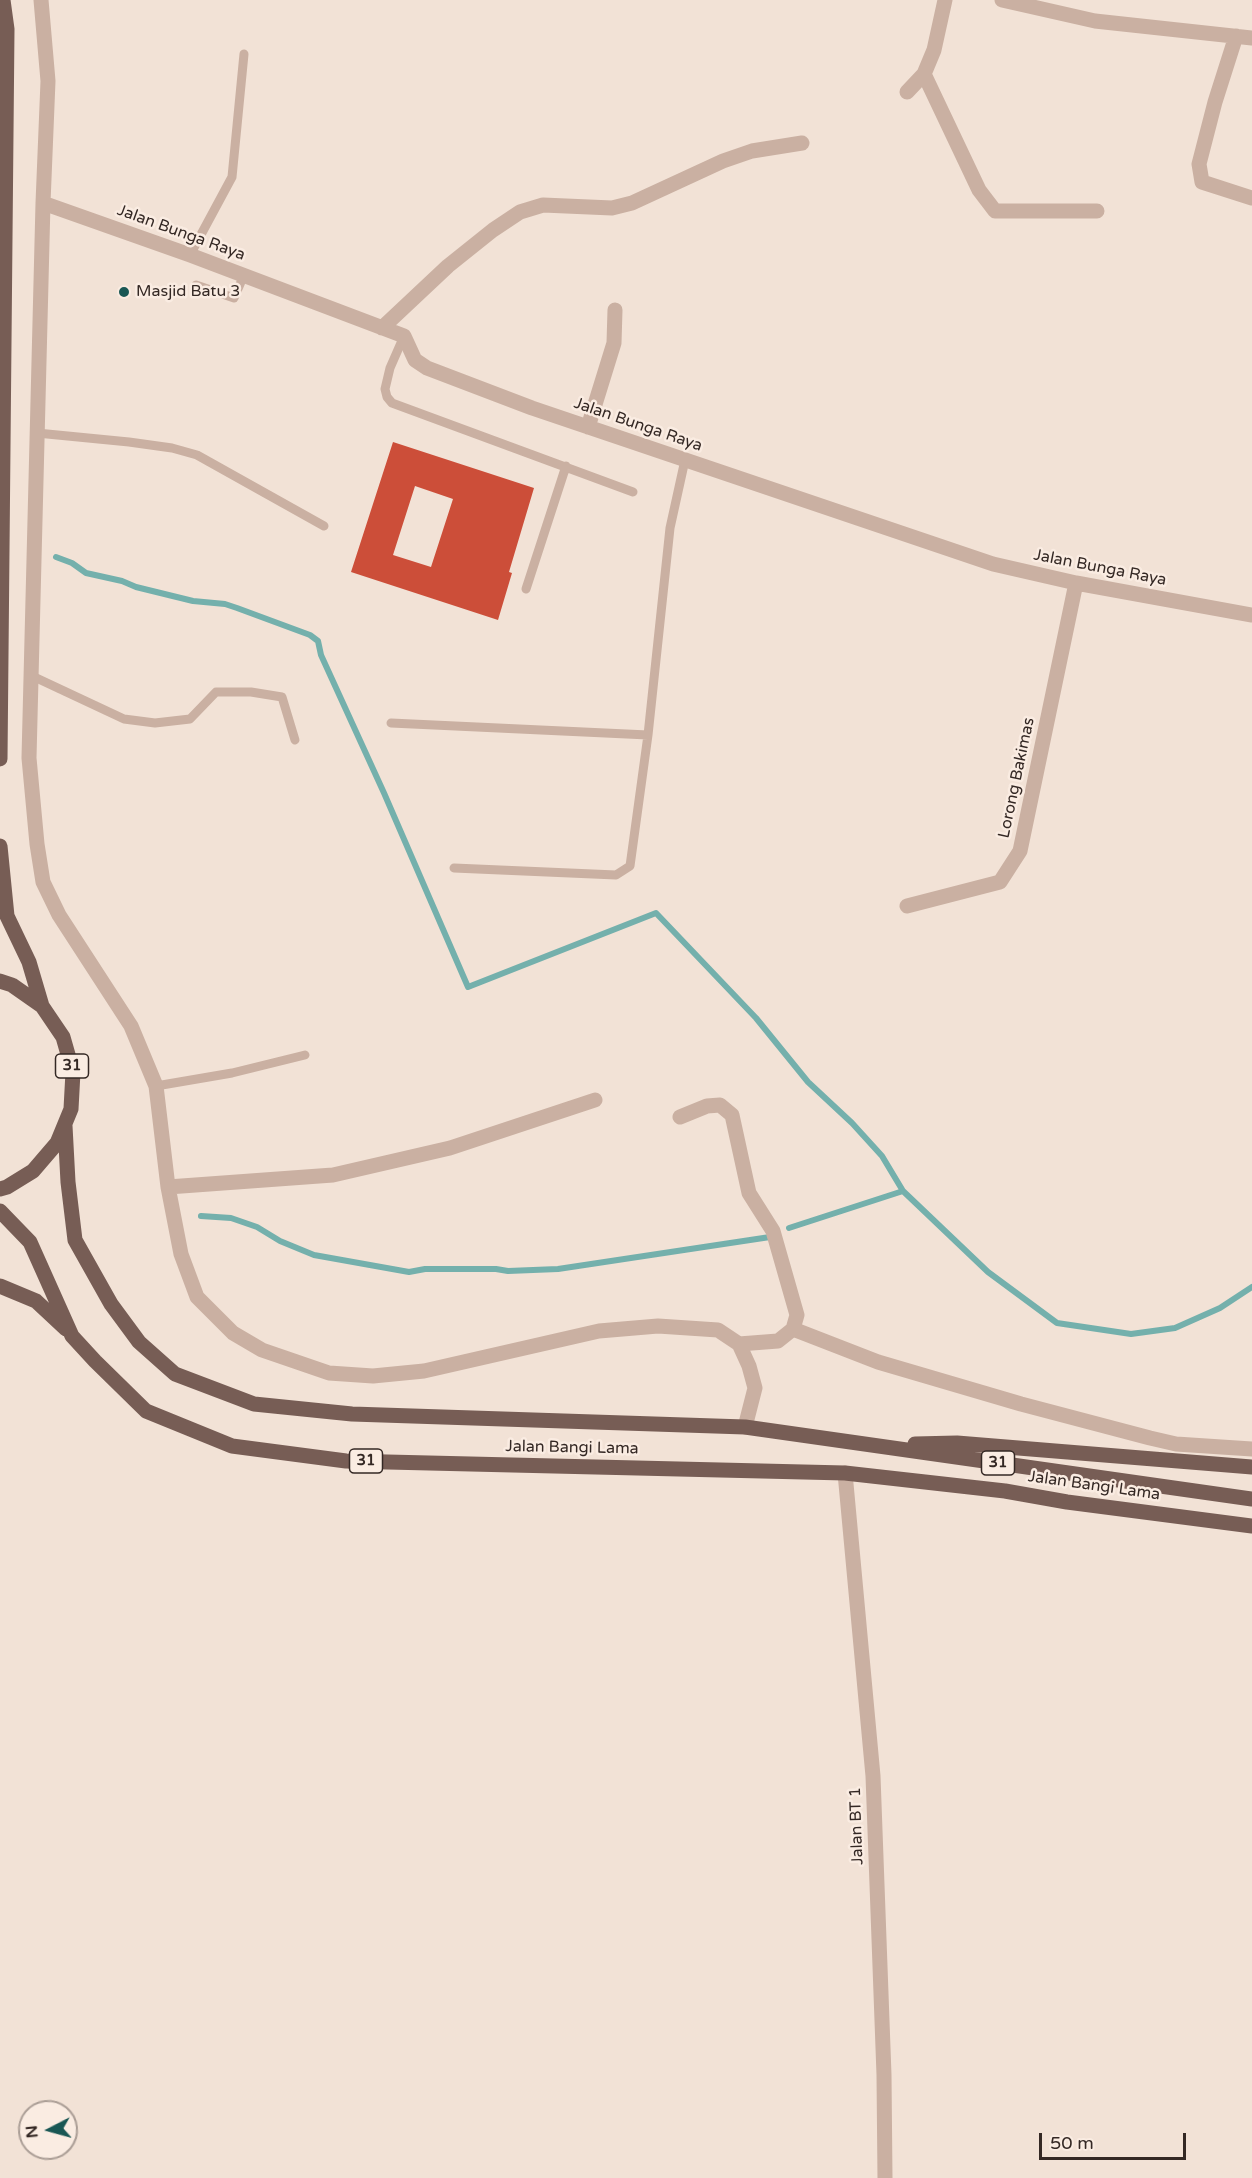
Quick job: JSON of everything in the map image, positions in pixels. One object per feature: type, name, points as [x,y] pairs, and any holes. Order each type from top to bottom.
[{"type":"main road","points":[[0,759],[7,29],[3,0]]},
{"type":"main road","name":"Jalan Bangi Lama","points":[[0,846],[7,916],[29,962],[42,1006],[63,1037],[73,1072],[71,1109],[57,1143],[33,1171],[0,1189]]},
{"type":"main road","name":"Jalan Bangi Lama","points":[[0,981],[12,985],[42,1006]]},
{"type":"main road","name":"Jalan Bangi Lama","points":[[64,1126],[75,1240],[111,1304],[139,1342],[175,1374],[254,1404],[330,1412],[745,1427],[1252,1499]]},
{"type":"main road","name":"Jalan Bangi Lama","points":[[0,1212],[30,1242],[72,1335],[95,1362],[146,1411],[232,1446],[346,1461],[845,1473],[1005,1491],[1067,1502],[1252,1526]]},
{"type":"main road","points":[[0,1286],[36,1301],[72,1335]]},
{"type":"main road","name":"Jalan Bangi Lama","points":[[876,1446],[957,1443],[1252,1467]]},
{"type":"street","points":[[41,0],[48,81],[29,758],[43,882],[59,915],[131,1026],[156,1086],[168,1187],[181,1254],[197,1297],[233,1333],[262,1350],[329,1373],[373,1376],[424,1371],[598,1331],[658,1326],[718,1330],[739,1344],[749,1366],[755,1388],[745,1427]]},
{"type":"street","points":[[907,92],[924,74],[934,50],[945,0]]},
{"type":"street","points":[[1002,0],[1095,21],[1252,38]]},
{"type":"street","points":[[1236,36],[1215,102],[1199,164],[1202,182],[1252,198]]},
{"type":"street","points":[[924,74],[980,190],[995,211],[1097,211]]},
{"type":"street","points":[[382,328],[448,266],[493,230],[520,212],[543,205],[612,208],[632,203],[723,161],[752,151],[802,143]]},
{"type":"street","name":"Jalan Bunga Raya","points":[[43,203],[190,255],[404,336],[415,360],[427,368],[532,408],[993,564],[1076,583],[1252,615]]},
{"type":"street","points":[[588,427],[614,343],[615,310]]},
{"type":"street","name":"Lorong Bakimas","points":[[907,906],[1000,882],[1020,851],[1076,583]]},
{"type":"street","points":[[168,1187],[333,1175],[450,1148],[595,1100]]},
{"type":"street","points":[[680,1117],[707,1107],[720,1106],[732,1115],[749,1193],[773,1230],[797,1315],[794,1329],[778,1341],[739,1344]]},
{"type":"street","points":[[794,1329],[878,1362],[1129,1433],[1176,1444],[1252,1449]]},
{"type":"street","name":"Jalan BT 1","points":[[845,1473],[873,1776],[884,2075],[885,2178]]},
{"type":"lane","points":[[190,255],[232,177],[244,54]]},
{"type":"lane","points":[[196,285],[234,298],[244,275]]},
{"type":"lane","points":[[404,336],[390,368],[385,389],[392,403],[633,492]]},
{"type":"lane","points":[[37,433],[129,442],[172,448],[197,455],[324,526]]},
{"type":"lane","points":[[454,868],[616,875],[630,866],[648,735],[670,528],[685,460]]},
{"type":"lane","points":[[526,589],[566,466]]},
{"type":"lane","points":[[30,675],[124,719],[155,723],[190,719],[216,692],[251,692],[282,697],[295,740]]},
{"type":"lane","points":[[391,723],[648,735]]},
{"type":"lane","points":[[156,1086],[232,1073],[305,1055]]},
{"type":"building","points":[[393,442],[534,488],[509,572],[512,573],[498,620],[351,572]],"holes":[[[415,486],[453,499],[431,567],[393,555]]]},
{"type":"waterway","points":[[56,557],[72,563],[86,573],[122,581],[136,587],[193,601],[225,604],[310,635],[318,641],[321,655],[468,987],[656,913],[756,1018],[808,1082],[852,1123],[882,1156],[903,1191],[988,1272],[1057,1323],[1131,1334],[1175,1328],[1220,1308],[1252,1287]]},
{"type":"waterway","points":[[789,1228],[903,1191]]},
{"type":"waterway","points":[[201,1216],[231,1218],[257,1227],[280,1241],[314,1255],[409,1272],[425,1269],[508,1271],[558,1269],[770,1237]]},
{"type":"place","name":"Masjid Batu 3","points":[[124,292]]}]
